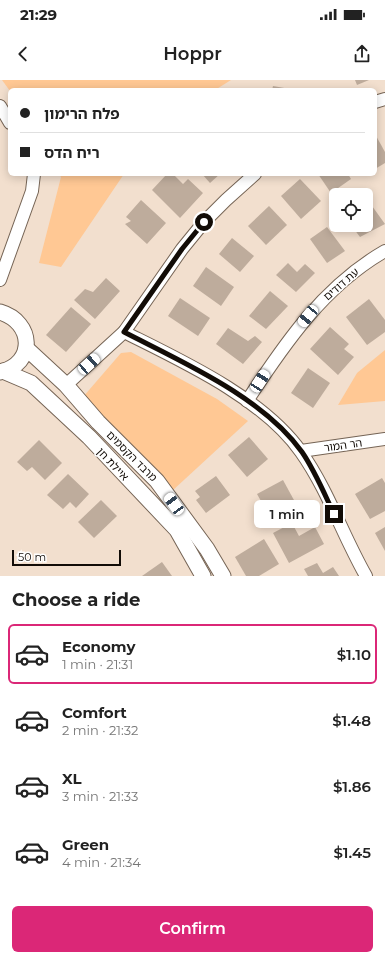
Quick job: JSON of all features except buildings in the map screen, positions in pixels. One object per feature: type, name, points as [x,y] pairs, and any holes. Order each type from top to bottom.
[{"type":"street","points":[[0,106],[8,120]]},
{"type":"street","points":[[0,280],[32,191],[34,176]]},
{"type":"street","points":[[66,385],[124,332],[182,249],[204,222],[253,176]]},
{"type":"street","name":"עת דודים","points":[[247,401],[288,341],[316,306],[341,282],[385,251]]},
{"type":"street","points":[[0,312],[9,315],[18,321],[24,330],[26,348],[21,359],[14,367],[2,372]]},
{"type":"street","points":[[124,332],[193,368],[247,401],[272,420],[301,451],[318,479],[366,576]]},
{"type":"street","name":"מרבד הקסמים","points":[[26,348],[66,385],[98,422],[157,481],[207,549],[223,576]]},
{"type":"street","name":"איילת חן","points":[[2,372],[31,383],[89,438],[177,530],[204,576]]},
{"type":"street","name":"הר המור","points":[[301,451],[385,439]]},
{"type":"shaded area","points":[[2,80],[231,80],[218,88],[8,88]]},
{"type":"shaded area","points":[[60,176],[123,176],[61,267],[39,263]]},
{"type":"shaded area","points":[[385,350],[385,401],[338,405],[357,373]]},
{"type":"shaded area","points":[[131,352],[217,399],[248,421],[172,491],[83,397],[121,353]]},
{"type":"route","points":[[204,222],[182,249],[124,332],[219,383],[247,401],[272,420],[301,451],[318,479],[334,514]]}]
